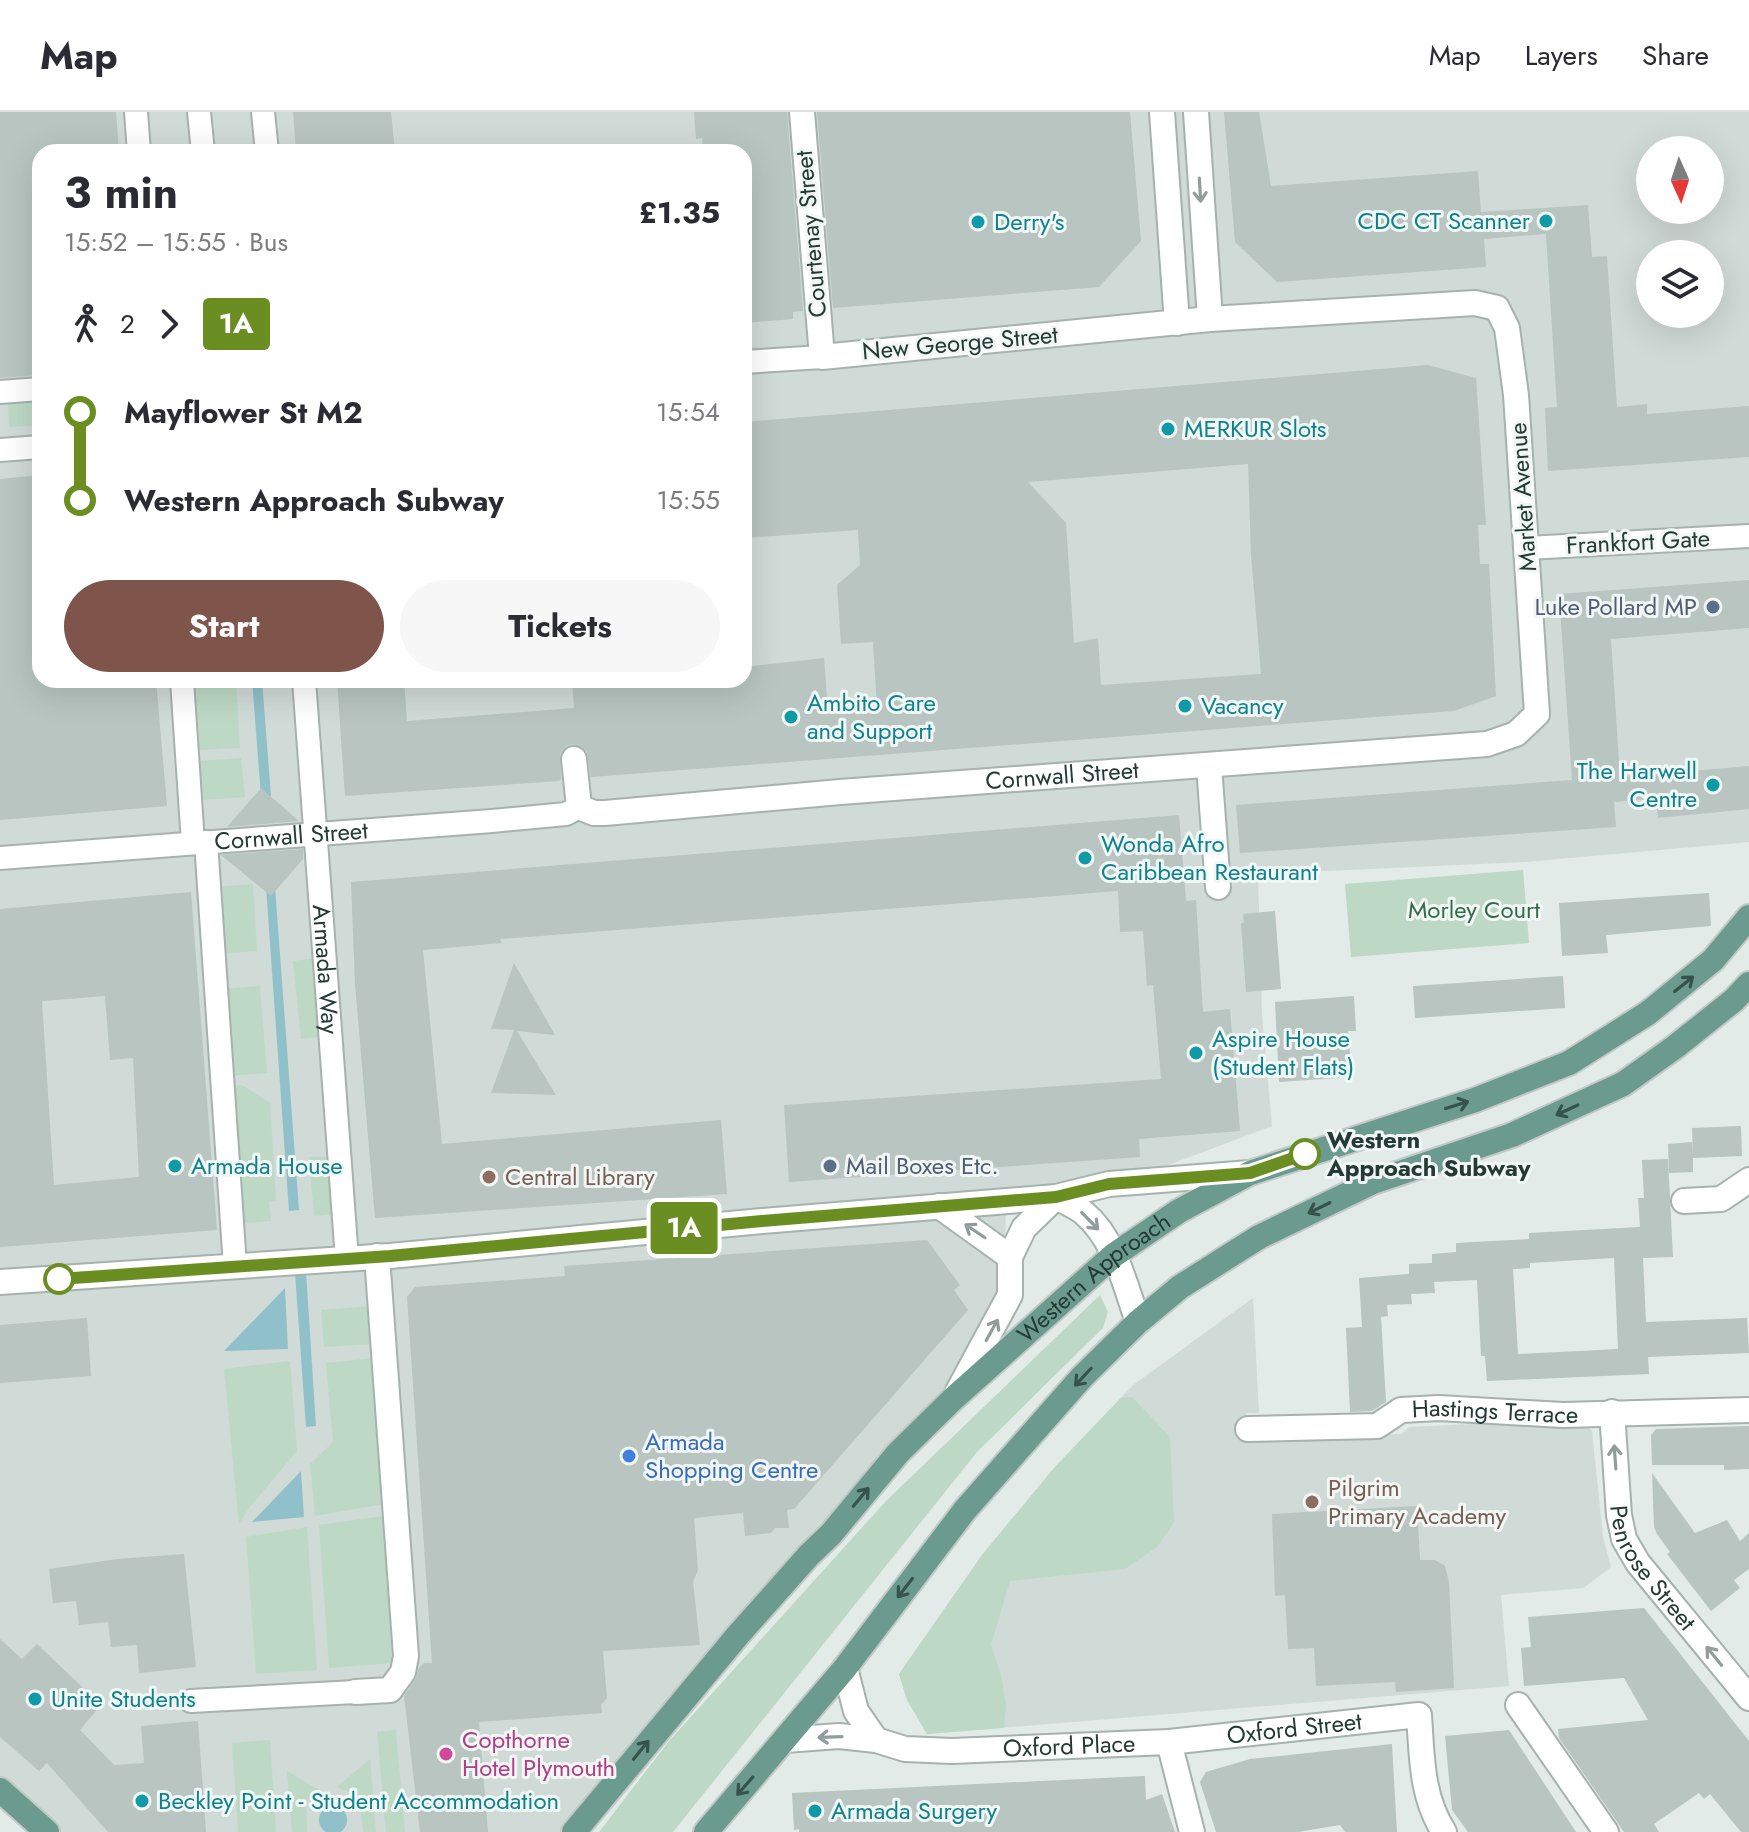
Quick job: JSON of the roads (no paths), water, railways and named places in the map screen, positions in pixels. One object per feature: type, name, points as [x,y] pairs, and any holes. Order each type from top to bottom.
[{"type":"main road","name":"Western Approach","points":[[574,1832],[738,1635],[831,1534],[898,1453],[954,1398],[1114,1255],[1179,1211],[1250,1173],[1475,1100],[1569,1063],[1648,1013],[1713,960],[1749,917]]},
{"type":"main road","points":[[706,1832],[845,1668],[965,1510],[1082,1377],[1138,1322],[1180,1287],[1259,1237],[1373,1182],[1512,1135],[1623,1084],[1675,1047],[1749,984]]},
{"type":"main road","points":[[0,1790],[47,1832]]},
{"type":"street","points":[[136,112],[138,144]]},
{"type":"street","points":[[199,112],[202,144]]},
{"type":"street","points":[[263,112],[266,144]]},
{"type":"street","name":"Courtenay Street","points":[[802,112],[822,357]]},
{"type":"street","points":[[1162,112],[1177,323]]},
{"type":"street","points":[[1196,112],[1210,319]]},
{"type":"street","name":"New George Street","points":[[752,361],[1210,319],[1475,303],[1497,308],[1507,328]]},
{"type":"street","name":"Market Avenue","points":[[1507,328],[1516,395],[1537,714]]},
{"type":"street","points":[[0,392],[32,390]]},
{"type":"street","points":[[0,450],[32,448]]},
{"type":"street","name":"Frankfort Gate","points":[[1527,548],[1749,536]]},
{"type":"street","points":[[183,688],[200,842],[235,1266]]},
{"type":"street","name":"Armada Way","points":[[305,688],[347,1259]]},
{"type":"street","name":"Cornwall Street","points":[[0,858],[566,814],[579,807],[594,813],[605,813],[1487,744],[1516,734],[1537,714]]},
{"type":"street","points":[[574,759],[579,807]]},
{"type":"street","points":[[1209,766],[1218,887]]},
{"type":"street","points":[[0,1282],[347,1259],[1056,1197],[1109,1184],[1250,1173]]},
{"type":"street","points":[[1684,1201],[1721,1199],[1749,1180]]},
{"type":"street","points":[[1056,1197],[1082,1212],[1098,1228],[1114,1255],[1138,1322]]},
{"type":"street","points":[[954,1398],[1010,1295],[1010,1257],[1024,1228],[1056,1197]]},
{"type":"street","points":[[939,1206],[1010,1257]]},
{"type":"street","points":[[191,1701],[390,1690],[403,1672],[406,1656],[377,1256]]},
{"type":"street","name":"Hastings Terrace","points":[[1248,1429],[1377,1426],[1401,1410],[1439,1408],[1563,1415],[1749,1410]]},
{"type":"street","name":"Penrose Street","points":[[1612,1412],[1619,1515],[1624,1539],[1638,1563],[1749,1698]]},
{"type":"street","points":[[845,1668],[856,1711],[876,1740]]},
{"type":"street","points":[[1518,1705],[1606,1832]]},
{"type":"street","name":"Oxford Street","points":[[1169,1742],[1419,1715],[1426,1796],[1444,1832]]},
{"type":"street","name":"Oxford Place","points":[[785,1740],[839,1736],[876,1740],[905,1749],[952,1751],[1169,1742],[1192,1832]]},
{"type":"water","points":[[253,688],[263,688],[271,796],[261,796]]},
{"type":"water","points":[[266,887],[275,887],[299,1210],[289,1211]]},
{"type":"water","points":[[306,1272],[316,1426],[306,1427],[295,1273]]},
{"type":"water","points":[[285,1288],[288,1349],[224,1351]]},
{"type":"water","points":[[301,1471],[304,1517],[252,1522]]},
{"type":"water","points":[[328,1807],[338,1807],[346,1815],[346,1825],[338,1833],[328,1833],[320,1825],[320,1815]]},
{"type":"place","name":"CDC CT Scanner","points":[[1546,221]]},
{"type":"place","name":"Derry's","points":[[978,222]]},
{"type":"place","name":"MERKUR Slots","points":[[1168,429]]},
{"type":"place","name":"Luke Pollard MP","points":[[1713,607]]},
{"type":"place","name":"Vacancy","points":[[1185,706]]},
{"type":"place","name":"Ambito Care and Support","points":[[791,717]]},
{"type":"place","name":"The Harwell Centre","points":[[1713,785]]},
{"type":"place","name":"Wonda Afro Caribbean Restaurant","points":[[1085,858]]},
{"type":"place","name":"Aspire House (Student Flats)","points":[[1196,1053]]},
{"type":"place","name":"Western Approach Subway","points":[[1305,1154]]},
{"type":"place","name":"Armada House","points":[[175,1166]]},
{"type":"place","name":"Mail Boxes Etc.","points":[[830,1166]]},
{"type":"place","name":"Central Library","points":[[489,1177]]},
{"type":"place","name":"Armada Shopping Centre","points":[[629,1456]]},
{"type":"place","name":"Pilgrim Primary Academy","points":[[1312,1502]]},
{"type":"place","name":"Unite Students","points":[[35,1699]]},
{"type":"place","name":"Copthorne Hotel Plymouth","points":[[446,1754]]},
{"type":"place","name":"Beckley Point - Student Accommodation","points":[[142,1801]]},
{"type":"place","name":"Armada Surgery","points":[[815,1811]]},
{"type":"park label","name":"Morley Court","points":[[1474,910]]}]
